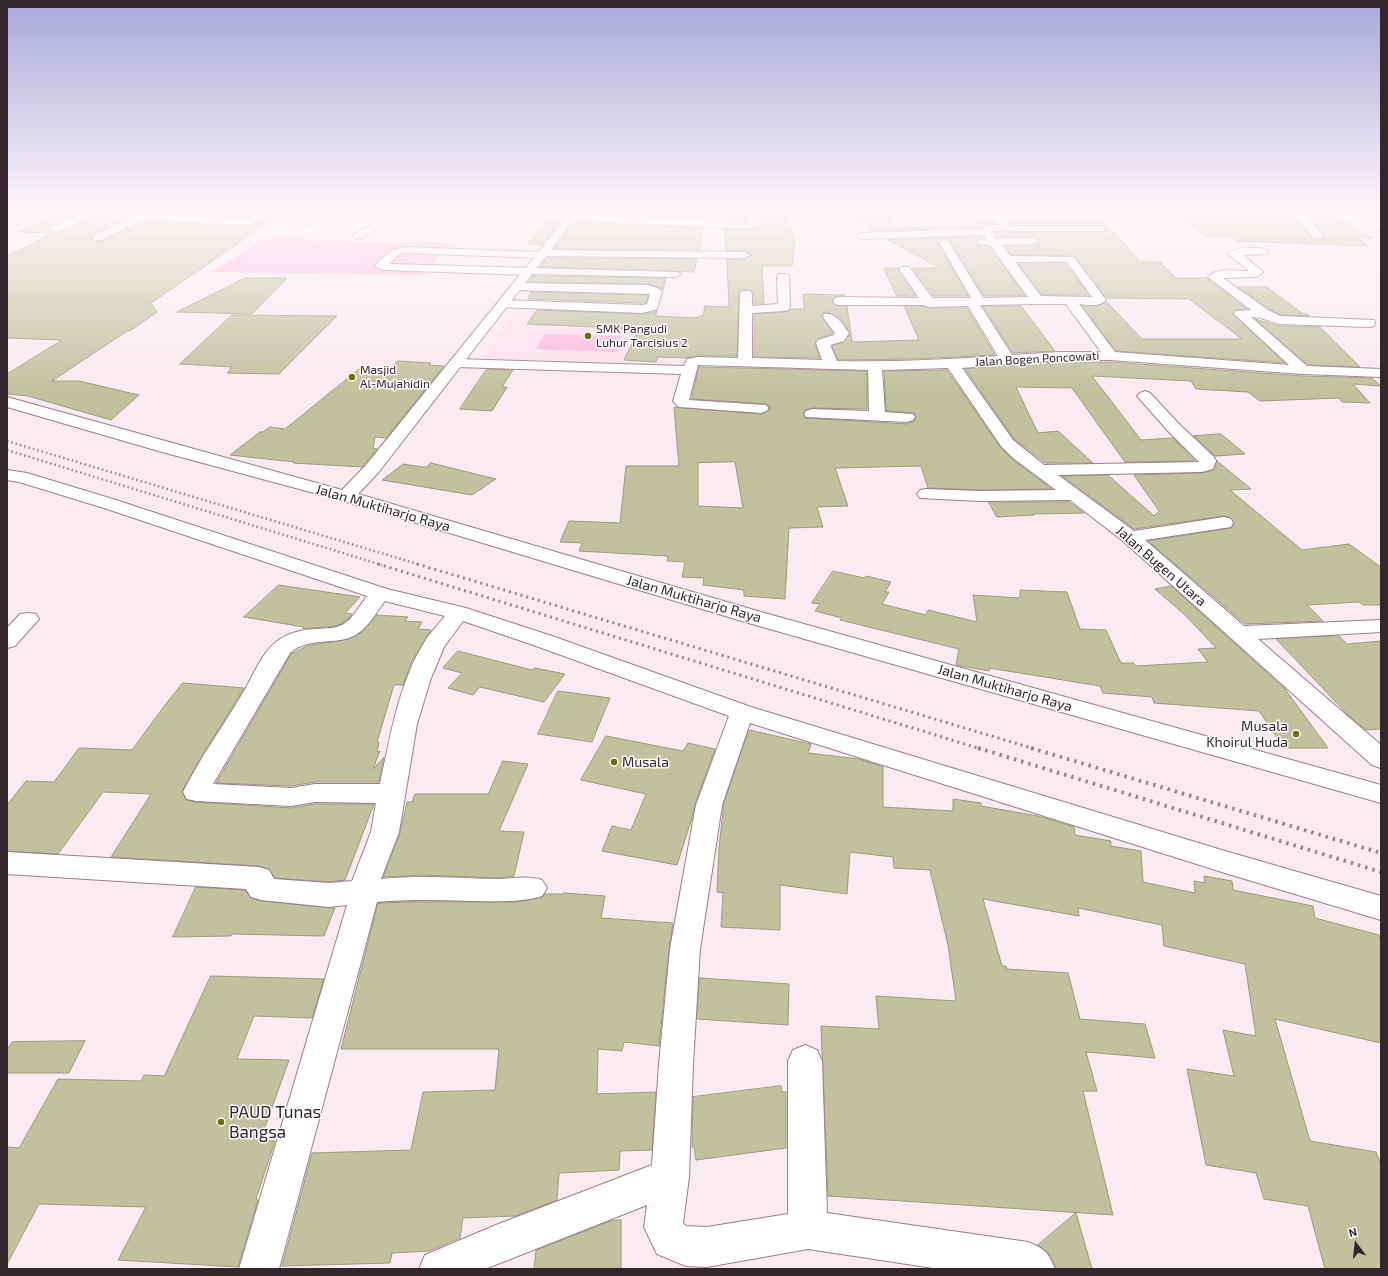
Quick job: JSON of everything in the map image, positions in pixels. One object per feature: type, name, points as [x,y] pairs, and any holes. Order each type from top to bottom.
[{"type":"street","points":[[346,496],[372,469],[528,273]]},
{"type":"street","points":[[604,273],[674,274]]},
{"type":"street","points":[[908,273],[929,303]]},
{"type":"street","points":[[960,273],[1007,359]]},
{"type":"street","points":[[1017,273],[1037,300]]},
{"type":"street","points":[[839,301],[929,303],[1037,300],[1100,301],[1079,273]]},
{"type":"street","points":[[1256,273],[1255,274],[1223,274],[1214,277],[1272,318],[1279,320],[1369,323]]},
{"type":"street","points":[[746,310],[784,307],[783,276]]},
{"type":"street","points":[[503,304],[643,309],[653,306],[656,292],[648,289],[517,286]]},
{"type":"street","points":[[745,362],[746,294]]},
{"type":"street","points":[[1070,301],[1111,356]]},
{"type":"street","points":[[1264,312],[1240,314],[1303,370]]},
{"type":"street","points":[[1357,313],[1381,331]]},
{"type":"street","points":[[829,318],[842,333],[839,338],[823,343],[831,364]]},
{"type":"street","name":"Jalan Bogen Poncowati","points":[[456,363],[691,366],[698,361],[875,366],[952,364],[1059,356],[1111,356],[1303,370],[1381,373]]},
{"type":"street","name":"Jalan Bugen Utara","points":[[952,364],[1007,442],[1018,454],[1130,537],[1380,757]]},
{"type":"street","points":[[691,366],[681,400],[684,404],[761,408]]},
{"type":"street","points":[[875,366],[877,416]]},
{"type":"street","points":[[1040,470],[1202,467],[1207,465],[1208,461],[1174,428],[1145,396]]},
{"type":"street","name":"Jalan Muktiharjo Raya","points":[[7,402],[168,448],[346,496],[753,617],[1381,794]]},
{"type":"street","points":[[812,414],[907,417]]},
{"type":"street","points":[[7,475],[21,477],[110,504],[380,593],[458,613],[544,641],[742,712],[1225,862],[1381,908]]},
{"type":"street","points":[[926,494],[981,496],[1073,495]]},
{"type":"street","points":[[1130,537],[1224,522]]},
{"type":"street","points":[[380,593],[350,630],[339,634],[310,634],[297,638],[285,645],[218,751],[196,792],[291,797],[315,793],[391,794]]},
{"type":"street","points":[[259,1269],[365,892],[367,877],[386,832],[391,794],[405,724],[419,678],[433,646],[458,613]]},
{"type":"street","points":[[7,641],[28,619]]},
{"type":"street","points":[[1238,633],[1381,626]]},
{"type":"street","points":[[742,712],[709,805],[685,949],[676,1064],[670,1177],[663,1227],[671,1240],[686,1246],[707,1247],[808,1230],[1028,1262],[1035,1269]]},
{"type":"street","points":[[7,862],[259,878],[261,888],[329,895],[404,888],[498,890],[532,888]]},
{"type":"street","points":[[805,1061],[808,1230]]},
{"type":"street","points":[[439,1269],[520,1234],[561,1220],[670,1177]]},
{"type":"shaded area","points":[[249,273],[424,273],[422,275]]},
{"type":"shaded area","name":"SMK Pangudi Luhur Tarcisius 2","points":[[517,308],[683,313],[669,365],[484,359]]},
{"type":"shaded area","points":[[544,334],[622,336],[616,352],[536,349]]},
{"type":"building","points":[[7,273],[195,273],[151,303],[157,312],[52,381],[79,381],[139,395],[111,420],[28,396],[7,394],[7,374],[62,340],[7,338]]},
{"type":"building","points":[[728,273],[762,273],[764,304],[754,304],[754,294],[750,290],[742,290],[739,293],[737,356],[698,356],[686,358],[658,357],[656,362],[624,360],[639,329],[527,324],[537,310],[643,314],[657,311],[655,316],[698,318],[698,316],[703,316],[705,306],[729,307]]},
{"type":"building","points":[[886,273],[901,273],[916,296],[897,296]]},
{"type":"building","points":[[915,273],[955,273],[968,296],[933,296]]},
{"type":"building","points":[[970,273],[1008,273],[1025,296],[984,296]]},
{"type":"building","points":[[1025,273],[1072,273],[1089,295],[1042,295]]},
{"type":"building","points":[[1087,273],[1171,273],[1176,278],[1207,278],[1247,309],[1236,310],[1233,314],[1285,363],[1116,351],[1082,306],[1097,306],[1107,302],[1142,339],[1242,339],[1189,299],[1106,298]]},
{"type":"building","points":[[533,276],[666,278],[663,290],[648,284],[529,282]]},
{"type":"building","points":[[245,278],[287,278],[252,314],[177,312]]},
{"type":"building","points":[[1238,287],[1267,287],[1303,314],[1307,314],[1309,316],[1280,315]]},
{"type":"building","points":[[531,292],[648,295],[646,303],[642,303],[528,299]]},
{"type":"building","points":[[803,294],[845,295],[835,297],[832,302],[835,305],[847,306],[852,342],[919,340],[904,306],[924,306],[929,308],[967,308],[995,355],[917,359],[838,360],[832,346],[844,342],[850,333],[840,319],[828,312],[823,313],[822,318],[833,333],[818,339],[815,342],[820,358],[754,357],[754,314],[784,312],[791,309],[804,309]]},
{"type":"building","points":[[983,306],[1021,306],[1055,351],[1013,353]]},
{"type":"building","points":[[232,315],[337,316],[279,374],[227,373],[232,367],[180,364]]},
{"type":"building","points":[[1255,319],[1279,326],[1320,327],[1360,367],[1308,365]]},
{"type":"building","points":[[398,361],[431,363],[429,365],[444,366],[386,438],[375,437],[373,448],[377,449],[362,467],[293,463],[294,462],[230,455],[260,432],[263,432],[270,427],[285,429],[359,369],[388,370]]},
{"type":"building","points":[[1059,362],[1111,362],[1303,376],[1372,378],[1381,386],[1353,384],[1370,403],[1342,402],[1339,398],[1260,401],[1248,392],[1196,389],[1191,381],[1092,376],[1141,440],[1173,438],[1195,461],[1125,462],[1072,388],[1016,387],[1038,433],[1058,431],[1093,463],[1045,463],[1014,439],[965,369]]},
{"type":"building","points":[[699,367],[867,371],[867,409],[812,408],[805,410],[803,413],[805,418],[907,424],[914,421],[916,418],[914,413],[886,411],[884,371],[947,370],[1000,447],[1012,459],[1052,489],[981,490],[928,488],[921,466],[835,468],[848,506],[817,507],[823,527],[789,528],[785,599],[744,596],[744,590],[703,585],[704,578],[682,577],[685,562],[667,561],[668,556],[579,551],[582,543],[560,542],[569,521],[620,523],[626,466],[679,466],[674,407],[761,414],[770,409],[770,407],[766,404],[692,399]],"holes":[[[735,462],[743,508],[698,506],[698,463]]]},
{"type":"building","points":[[487,369],[513,370],[502,387],[507,387],[492,411],[460,409]]},
{"type":"building","points":[[1221,434],[1245,454],[1215,456],[1194,436]]},
{"type":"building","points":[[1217,461],[1251,489],[1230,490],[1302,550],[1349,544],[1381,567],[1381,605],[1363,605],[1359,602],[1307,605],[1323,621],[1245,624],[1148,541],[1231,528],[1234,524],[1231,518],[1224,516],[1134,529],[1062,476],[1108,475],[1154,516],[1159,511],[1134,475],[1202,473],[1213,470]]},
{"type":"building","points":[[431,463],[496,479],[472,495],[382,480],[403,464],[426,467]]},
{"type":"building","points":[[989,502],[1069,502],[1084,513],[1033,514],[1034,515],[997,517]]},
{"type":"building","points":[[833,571],[864,578],[866,576],[891,582],[885,592],[889,592],[882,604],[926,615],[928,610],[977,622],[973,595],[1020,598],[1020,590],[1067,592],[1080,629],[1106,630],[1121,663],[1134,663],[1135,666],[1208,662],[1198,649],[1216,648],[1185,615],[1155,589],[1171,586],[1285,689],[1328,748],[1284,748],[1259,711],[1154,703],[1152,697],[1103,693],[1100,686],[989,668],[989,671],[956,665],[959,649],[840,620],[842,618],[815,611],[820,604],[812,603]]},
{"type":"building","points":[[279,585],[360,597],[345,613],[352,614],[348,619],[341,624],[333,626],[303,629],[304,627],[244,617]]},
{"type":"building","points":[[377,615],[408,617],[405,621],[422,622],[418,629],[431,630],[412,661],[403,685],[394,685],[377,742],[379,742],[377,752],[380,751],[373,769],[384,757],[379,782],[315,782],[291,786],[216,783],[291,654],[307,646],[350,639],[362,632]]},
{"type":"building","points":[[1339,636],[1347,644],[1381,641],[1381,729],[1366,730],[1350,717],[1276,639]]},
{"type":"building","points":[[458,651],[532,670],[535,668],[565,674],[544,702],[480,687],[473,695],[448,688],[462,673],[443,668]]},
{"type":"building","points":[[183,683],[244,688],[182,791],[186,800],[196,802],[291,808],[315,804],[374,804],[345,880],[329,882],[275,878],[269,869],[259,866],[111,857],[151,794],[103,792],[58,854],[7,851],[7,805],[26,781],[54,782],[79,748],[132,750]]},
{"type":"building","points":[[558,691],[610,698],[592,742],[538,734]]},
{"type":"building","points":[[749,730],[811,744],[808,753],[859,759],[883,767],[883,807],[953,811],[953,799],[981,803],[981,806],[1038,816],[1074,827],[1075,835],[1111,841],[1111,846],[1141,851],[1143,882],[1195,893],[1194,881],[1205,883],[1204,876],[1232,881],[1233,890],[1313,906],[1315,918],[1379,935],[1381,943],[1381,1043],[1275,1019],[1310,1141],[1376,1152],[1381,1165],[1381,1269],[1325,1269],[1308,1206],[1264,1199],[1256,1173],[1206,1165],[1187,1069],[1234,1076],[1223,1030],[1256,1036],[1245,964],[1164,946],[1162,925],[1078,908],[1079,916],[983,899],[1002,966],[1006,966],[1007,969],[1068,973],[1080,1019],[1145,1024],[1155,1058],[1086,1052],[1097,1091],[1083,1091],[1113,1215],[828,1196],[821,1026],[879,1029],[876,996],[956,1001],[948,945],[930,870],[894,868],[893,857],[850,852],[847,894],[780,885],[780,930],[721,927],[723,893],[717,892],[719,848],[724,803]]},
{"type":"building","points":[[606,736],[683,751],[688,743],[715,749],[695,804],[677,865],[602,851],[612,826],[631,830],[646,794],[581,780]]},
{"type":"building","points":[[503,761],[528,764],[499,831],[524,832],[514,876],[496,878],[424,875],[383,877],[400,833],[407,802],[412,802],[415,794],[488,794]]},
{"type":"building","points":[[196,887],[245,890],[251,898],[261,901],[335,908],[324,936],[232,934],[231,936],[173,937]]},
{"type":"building","points":[[564,893],[605,896],[601,918],[673,923],[659,1046],[624,1042],[622,1051],[598,1049],[597,1094],[656,1092],[652,1150],[620,1151],[619,1170],[559,1173],[557,1200],[516,1216],[463,1218],[460,1238],[429,1251],[392,1253],[390,1263],[282,1266],[312,1153],[411,1150],[423,1092],[495,1090],[499,1049],[341,1049],[378,903],[516,902],[542,897],[545,894]]},
{"type":"building","points":[[211,976],[324,979],[312,1018],[254,1016],[237,1059],[289,1060],[260,1141],[275,1141],[256,1199],[258,1200],[238,1267],[118,1260],[146,1207],[39,1204],[7,1264],[7,1147],[19,1148],[58,1079],[141,1081],[144,1075],[164,1076]]},
{"type":"building","points":[[700,978],[789,984],[788,1025],[697,1019]]},
{"type":"building","points":[[85,1041],[69,1073],[7,1073],[7,1050],[12,1042]]},
{"type":"building","points":[[781,1086],[782,1092],[786,1092],[786,1148],[696,1160],[694,1147],[692,1147],[693,1097]]},
{"type":"building","points":[[1076,1213],[1092,1269],[1056,1269],[1049,1254],[1038,1245]]},
{"type":"building","points":[[621,1220],[621,1269],[534,1269],[536,1250],[611,1221]]},
{"type":"railway","points":[[7,441],[421,565]]},
{"type":"railway","points":[[7,450],[382,565]]},
{"type":"railway","points":[[378,564],[981,749]]},
{"type":"railway","points":[[417,564],[1035,749]]},
{"type":"railway","points":[[978,748],[1381,872]]},
{"type":"railway","points":[[1031,748],[1381,853]]},
{"type":"place","name":"SMK Pangudi Luhur Tarcisius 2","points":[[588,336]]},
{"type":"place","name":"Masjid Al-Mujahidin","points":[[352,377]]},
{"type":"place","name":"Musala Khoirul Huda","points":[[1296,734]]},
{"type":"place","name":"Musala","points":[[614,762]]},
{"type":"place","name":"PAUD Tunas Bangsa","points":[[221,1122]]}]
